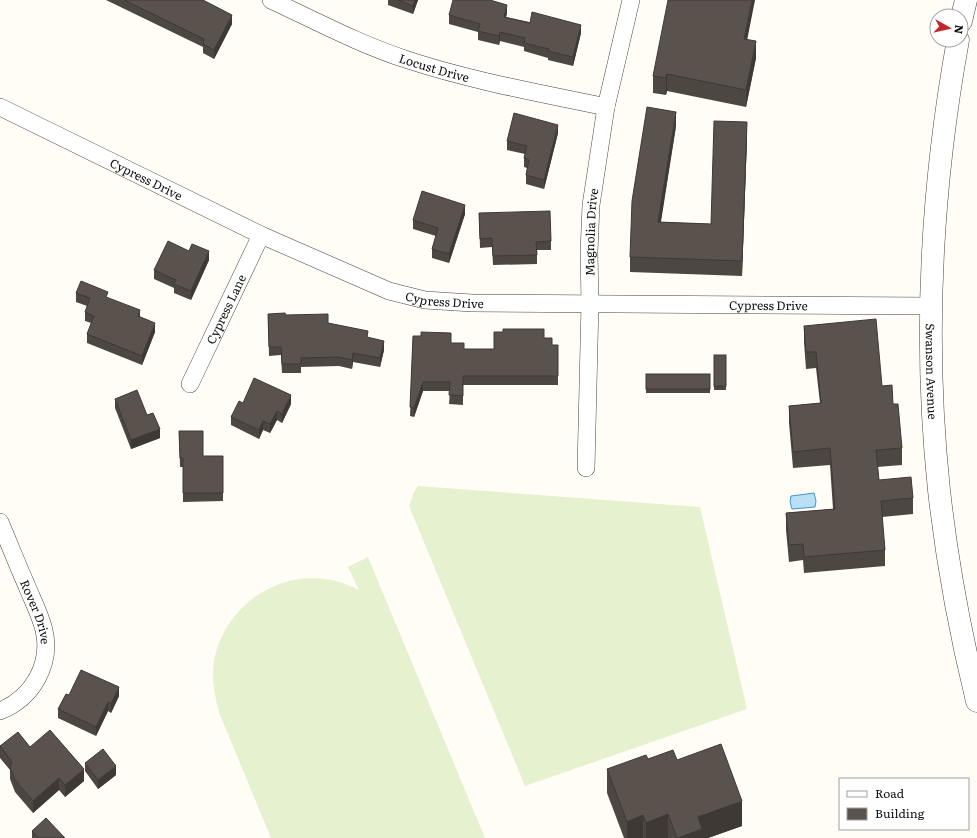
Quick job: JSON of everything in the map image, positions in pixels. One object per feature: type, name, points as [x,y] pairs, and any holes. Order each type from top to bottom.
[{"type":"street","name":"Locust Drive","points":[[271,0],[407,60],[479,80],[606,107]]},
{"type":"street","name":"Magnolia Drive","points":[[586,468],[591,205],[606,107],[631,0]]},
{"type":"street","name":"Swanson Avenue","points":[[957,48],[948,94],[938,173],[932,252],[931,306],[933,411],[939,491],[950,570],[964,648],[977,701]]},
{"type":"street","name":"Cypress Drive","points":[[0,107],[261,235],[390,290],[425,300],[472,303],[931,306]]},
{"type":"street","name":"Cypress Lane","points":[[190,384],[261,235]]},
{"type":"street","name":"Rover Drive","points":[[0,522],[42,622],[46,645],[44,662],[34,684],[19,701],[0,711]]},
{"type":"green space","points":[[418,486],[700,507],[747,709],[525,786],[409,506]]},
{"type":"green space","points":[[368,557],[485,838],[271,838],[220,715],[213,682],[213,668],[221,638],[234,618],[250,601],[268,589],[290,581],[312,578],[336,581],[359,590],[348,567]]},
{"type":"water","points":[[814,493],[816,501],[815,507],[792,509],[790,502],[791,496]]},
{"type":"building","points":[[124,0],[203,0],[232,15],[214,50],[203,44],[204,39]]},
{"type":"building","points":[[398,0],[415,0],[413,6]]},
{"type":"building","points":[[453,0],[490,0],[507,5],[504,17],[530,23],[532,12],[581,25],[573,57],[524,43],[525,38],[500,32],[499,36],[478,31],[480,24],[449,15]]},
{"type":"building","points":[[668,0],[752,0],[744,39],[756,41],[746,90],[667,74],[666,78],[653,76]]},
{"type":"building","points":[[647,107],[676,112],[658,222],[711,224],[714,121],[747,122],[742,261],[630,257],[632,201]]},
{"type":"building","points":[[514,113],[558,125],[544,180],[526,175],[529,160],[524,158],[527,146],[507,141]]},
{"type":"building","points":[[422,191],[465,205],[449,254],[432,249],[438,228],[413,220]]},
{"type":"building","points":[[550,211],[551,241],[536,242],[537,255],[493,256],[492,238],[480,239],[479,213]]},
{"type":"building","points":[[168,241],[189,251],[192,244],[209,251],[191,291],[174,284],[176,280],[154,270]]},
{"type":"building","points":[[81,281],[108,292],[106,297],[140,310],[138,316],[155,323],[142,356],[87,334],[94,316],[85,312],[90,298],[76,293]]},
{"type":"building","points":[[285,313],[286,315],[328,314],[328,323],[368,331],[367,337],[384,341],[380,358],[353,353],[352,360],[339,357],[301,358],[301,364],[282,364],[281,347],[269,347],[268,314]]},
{"type":"building","points":[[876,319],[882,386],[892,385],[893,404],[898,404],[902,448],[876,450],[879,480],[911,477],[913,498],[881,501],[885,550],[804,557],[803,544],[789,545],[786,513],[835,509],[830,448],[793,452],[789,406],[821,403],[816,352],[806,352],[804,326]]},
{"type":"building","points":[[503,329],[544,329],[544,338],[552,338],[552,345],[558,345],[558,376],[463,376],[463,396],[449,395],[450,382],[423,382],[414,408],[410,407],[413,336],[421,336],[421,332],[451,333],[451,343],[464,343],[464,349],[494,349],[494,332],[503,332]]},
{"type":"building","points":[[714,355],[726,355],[726,386],[714,386]]},
{"type":"building","points":[[646,374],[710,374],[710,389],[646,389]]},
{"type":"building","points":[[254,378],[291,395],[282,414],[277,411],[270,424],[263,421],[259,430],[231,417],[239,401],[243,403]]},
{"type":"building","points":[[137,390],[147,415],[153,413],[160,429],[131,440],[115,399]]},
{"type":"building","points":[[179,431],[203,431],[203,456],[223,456],[223,493],[183,493],[183,458],[180,458]]},
{"type":"building","points":[[81,670],[119,687],[111,704],[108,702],[96,727],[58,709],[66,694],[69,695]]},
{"type":"building","points":[[50,730],[84,769],[65,785],[59,778],[33,801],[15,780],[10,767],[12,762],[0,746],[18,732],[30,747]]},
{"type":"building","points":[[721,744],[742,801],[698,817],[702,829],[678,838],[668,814],[646,823],[643,815],[627,822],[607,769],[646,755],[648,759],[673,750],[677,760]]},
{"type":"building","points":[[103,749],[116,766],[98,780],[85,763]]},
{"type":"building","points":[[46,818],[65,838],[39,838],[32,831]]}]
